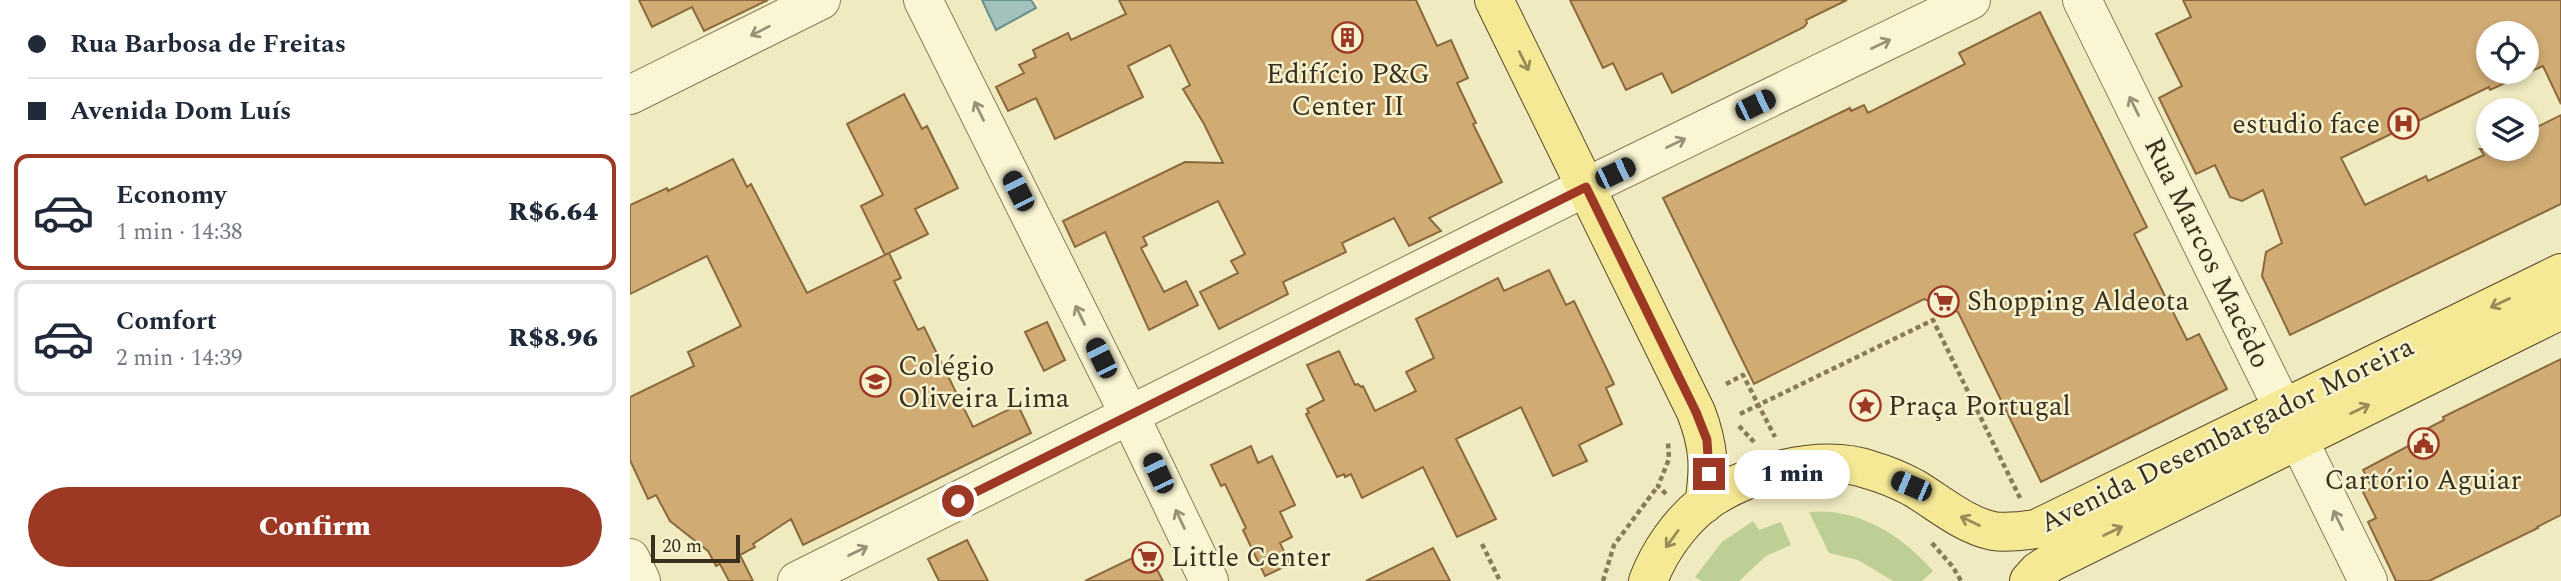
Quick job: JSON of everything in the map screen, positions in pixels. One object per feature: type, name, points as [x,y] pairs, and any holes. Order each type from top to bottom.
[{"type":"main road","points":[[1494,0],[1696,412],[1707,440],[1709,474],[1704,504]]},
{"type":"main road","name":"Avenida Desembargador Moreira","points":[[2029,581],[2052,562],[2561,273]]},
{"type":"main road","name":"Avenida Desembargador Moreira","points":[[1648,581],[1671,539],[1704,504],[1725,491],[1774,471],[1826,464],[1868,469],[1911,486],[1967,521],[1993,531],[2036,529],[2561,310]]},
{"type":"street","points":[[630,96],[821,0]]},
{"type":"street","points":[[923,0],[1209,581]]},
{"type":"street","points":[[797,581],[1586,187],[1971,0]]},
{"type":"street","name":"Rua Marcos Macêdo","points":[[2082,0],[2368,581]]},
{"type":"street","points":[[630,558],[641,581]]},
{"type":"path","points":[[1740,414],[1933,320],[2025,509]]},
{"type":"path","points":[[1726,384],[1743,375],[1778,444]]},
{"type":"path","points":[[1603,581],[1614,545],[1658,486],[1669,459]]},
{"type":"path","points":[[1658,486],[1667,495]]},
{"type":"path","points":[[1932,542],[1954,567],[1961,581]]},
{"type":"path","points":[[1482,544],[1500,581]]},
{"type":"green space","points":[[1809,512],[1845,514],[1878,526],[1908,546],[1933,571],[1922,581],[1893,581],[1858,560],[1829,553]]},
{"type":"green space","points":[[1753,521],[1759,530],[1781,522],[1791,545],[1766,556],[1739,581],[1702,581],[1695,577],[1722,542]]},
{"type":"water","points":[[982,0],[1031,0],[1036,8],[996,30]]},
{"type":"building","points":[[639,0],[768,0],[704,31],[692,7],[652,27]]},
{"type":"building","points":[[1119,0],[1416,0],[1437,46],[1451,40],[1468,78],[1457,83],[1476,123],[1473,124],[1502,182],[1429,218],[1441,231],[1409,246],[1394,218],[1342,243],[1346,252],[1283,282],[1288,294],[1219,329],[1200,292],[1238,273],[1231,261],[1245,254],[1218,201],[1143,237],[1147,245],[1141,248],[1164,292],[1186,281],[1198,305],[1149,330],[1105,232],[1075,247],[1063,221],[1185,162],[1223,163],[1183,89],[1190,85],[1170,45],[1128,66],[1143,97],[1055,139],[1036,98],[1008,111],[996,87],[1024,73],[1019,65],[1036,57],[1033,50],[1068,33],[1071,40],[1126,14]]},
{"type":"building","points":[[1570,0],[1847,0],[1806,20],[1804,27],[1672,93],[1662,73],[1626,90],[1613,63],[1603,68]]},
{"type":"building","points":[[2183,0],[2561,0],[2561,104],[2543,66],[2539,68],[2539,21],[2476,21],[2476,84],[2503,84],[2490,90],[2489,87],[2341,158],[2365,205],[2426,176],[2428,181],[2476,159],[2476,161],[2539,161],[2539,126],[2561,115],[2561,204],[2290,335],[2262,276],[2266,252],[2282,243],[2263,190],[2242,201],[2230,197],[2215,165],[2196,174],[2159,98],[2182,86],[2156,34],[2191,17]]},
{"type":"building","name":"Shopping Aldeota","points":[[2040,12],[2147,227],[2134,234],[2187,340],[2199,334],[2227,389],[2041,482],[1958,312],[1924,299],[1754,384],[1663,198],[1850,108],[1851,111],[1864,105],[1868,113],[1965,64],[1959,53]]},
{"type":"building","points":[[904,94],[922,129],[927,126],[958,188],[915,209],[928,234],[885,255],[861,206],[883,195],[847,124]]},
{"type":"building","points":[[733,159],[747,187],[751,184],[807,293],[889,253],[901,278],[894,281],[918,330],[924,327],[973,427],[1018,405],[1031,433],[803,545],[791,519],[753,544],[755,547],[740,555],[753,581],[729,581],[720,564],[716,566],[708,551],[670,521],[656,495],[648,499],[630,460],[630,397],[694,366],[688,352],[741,326],[707,256],[630,294],[630,205],[667,188],[668,191]]},
{"type":"building","points":[[1549,270],[1566,305],[1574,301],[1614,384],[1606,388],[1622,424],[1579,445],[1587,461],[1553,476],[1521,407],[1456,439],[1496,519],[1457,537],[1423,467],[1362,498],[1351,474],[1337,477],[1306,414],[1309,413],[1307,409],[1324,400],[1307,365],[1339,351],[1355,385],[1363,386],[1375,411],[1416,391],[1406,372],[1434,358],[1416,319],[1498,278],[1504,291]]},
{"type":"building","points":[[1047,322],[1065,360],[1044,371],[1025,332]]},
{"type":"building","points":[[2561,359],[2561,515],[2429,581],[2396,581],[2368,522],[2376,518],[2363,492],[2372,488],[2363,470],[2414,443],[2411,437],[2444,420],[2443,417]]},
{"type":"building","points":[[1251,446],[1258,463],[1272,456],[1295,505],[1280,512],[1292,537],[1280,543],[1290,564],[1265,576],[1225,484],[1221,486],[1211,465]]},
{"type":"building","points":[[967,540],[988,581],[939,581],[928,559]]},
{"type":"building","points":[[1433,548],[1450,581],[1366,581]]},
{"type":"building","name":"Little Center","points":[[1147,551],[1163,581],[1085,581]]},
{"type":"place","name":"Edifício P&G Center II","points":[[1348,37]]},
{"type":"place","name":"estudio face","points":[[2403,124]]},
{"type":"place","name":"Shopping Aldeota","points":[[1944,301]]},
{"type":"place","name":"Colégio Oliveira Lima","points":[[875,382]]},
{"type":"place","name":"Praça Portugal","points":[[1865,406]]},
{"type":"place","name":"Cartório Aguiar","points":[[2423,443]]},
{"type":"place","name":"Little Center","points":[[1148,557]]},
{"type":"route","points":[[958,501],[1586,187],[1696,412],[1707,440],[1709,474]]}]
